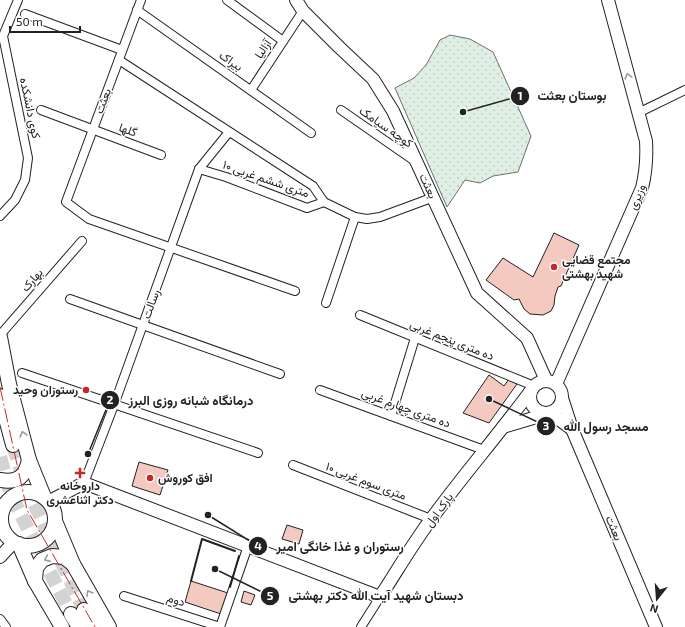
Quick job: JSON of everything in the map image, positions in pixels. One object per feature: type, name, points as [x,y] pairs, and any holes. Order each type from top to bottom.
[{"type":"highway","points":[[0,336],[9,384],[29,460],[46,500],[55,514],[53,529],[43,542],[27,546],[16,543]]},
{"type":"highway","points":[[0,396],[13,445]]},
{"type":"highway","points":[[0,480],[10,482],[20,478],[27,470],[29,460]]},
{"type":"highway","points":[[46,500],[37,494],[29,492],[13,497],[1,511],[2,522],[5,533],[16,543],[35,581],[62,627]]},
{"type":"highway","points":[[55,521],[73,564],[109,627]]},
{"type":"highway","points":[[35,581],[36,568],[42,560],[52,556],[64,557],[73,564]]},
{"type":"highway","points":[[79,627],[78,612],[94,627]]},
{"type":"main road","name":"بعثت","points":[[296,0],[303,11],[338,47],[373,79],[393,111],[477,293],[527,338],[551,382]]},
{"type":"main road","name":"وزیری","points":[[551,382],[642,188],[646,172],[646,141],[608,0]]},
{"type":"main road","points":[[504,427],[550,413],[558,408],[562,398],[562,393],[551,382],[540,382],[533,387],[530,399],[532,404],[539,412],[550,413],[572,429]]},
{"type":"main road","name":"پارک اول","points":[[380,597],[431,519],[484,450],[504,427],[533,387]]},
{"type":"main road","name":"بعثت","points":[[562,398],[572,429],[656,627]]},
{"type":"main road","points":[[46,500],[84,483],[380,597]]},
{"type":"main road","points":[[0,557],[16,543]]},
{"type":"street","name":"کوی دانشکده","points":[[0,216],[15,200],[24,180],[28,158],[3,36],[18,0]]},
{"type":"street","name":"بعثت","points":[[141,0],[66,202],[89,219],[171,248]]},
{"type":"street","name":"آزالیا","points":[[227,0],[283,41]]},
{"type":"street","name":"بیراک","points":[[137,10],[311,133]]},
{"type":"street","name":"آزالیا","points":[[251,90],[303,11]]},
{"type":"street","points":[[25,14],[122,50]]},
{"type":"street","points":[[119,60],[312,186],[324,202],[355,217],[368,219],[380,217],[434,197]]},
{"type":"street","points":[[638,114],[685,90]]},
{"type":"street","name":"گلها","points":[[41,110],[161,155]]},
{"type":"street","name":"کوچه سیامک","points":[[341,110],[417,163]]},
{"type":"street","name":"رسالت","points":[[84,483],[114,405],[199,169],[229,132]]},
{"type":"street","name":"۱۰ متری ششم غربی","points":[[199,169],[226,177],[307,208],[324,202]]},
{"type":"street","points":[[326,303],[355,217]]},
{"type":"street","name":"بهارک","points":[[0,336],[82,241]]},
{"type":"street","points":[[171,248],[295,291]]},
{"type":"street","points":[[70,299],[280,374]]},
{"type":"street","name":"ده متری پنجم غربی","points":[[360,316],[533,387]]},
{"type":"street","points":[[391,416],[415,338]]},
{"type":"street","points":[[22,373],[258,453]]},
{"type":"street","name":"ده متری چهارم غربی","points":[[320,390],[484,450]]},
{"type":"street","name":"۱۰ متری سوم غربی","points":[[293,465],[431,519]]},
{"type":"street","points":[[220,627],[248,546]]},
{"type":"street","name":"دوم","points":[[124,596],[220,627]]},
{"type":"street","points":[[361,627],[380,597]]},
{"type":"street","points":[[0,619],[6,627]]},
{"type":"green space","points":[[450,35],[470,39],[493,52],[531,136],[518,172],[493,176],[480,183],[465,180],[447,207],[395,88],[414,78],[426,65],[440,40]]},
{"type":"building","name":"مجتمع قضایی شهید بهشتی","points":[[554,233],[579,245],[561,286],[558,287],[551,311],[543,315],[530,314],[524,309],[519,299],[514,300],[486,280],[503,258],[533,277]]},
{"type":"building","points":[[489,375],[504,386],[509,379],[517,384],[489,423],[463,413]]},
{"type":"building","name":"افق کوروش","points":[[139,462],[168,470],[160,495],[132,486]]},
{"type":"building","points":[[287,525],[303,530],[299,544],[282,539]]},
{"type":"building","points":[[191,581],[228,593],[221,614],[185,602]]},
{"type":"building","points":[[244,591],[255,595],[251,605],[241,602]]},
{"type":"tunnel","points":[[13,445],[26,486],[84,610]]},
{"type":"tunnel","points":[[0,457],[11,495],[71,614]]},
{"type":"wall","points":[[191,581],[202,539],[235,551]]},
{"type":"wall","points":[[230,587],[239,556]]},
{"type":"power","points":[[0,387],[27,510],[95,627]]},
{"type":"place","name":"بوستان بعثت","points":[[463,112]]},
{"type":"place","name":"مجتمع قضایی شهید بهشتی","points":[[554,267]]},
{"type":"place","name":"رستوران وحید","points":[[86,390]]},
{"type":"place","name":"مسجد رسول الله","points":[[489,399]]},
{"type":"place","name":"درمانگاه شبانه روزی البرز","points":[[88,454]]},
{"type":"place","name":"داروخانه دکتر اثناعشری","points":[[80,473]]},
{"type":"place","name":"افق کوروش","points":[[150,478]]},
{"type":"place","name":"رستوران و غذا خانگی امیر","points":[[208,515]]},
{"type":"place","name":"دبستان شهید آیت الله دکتر بهشتی","points":[[215,569]]}]
